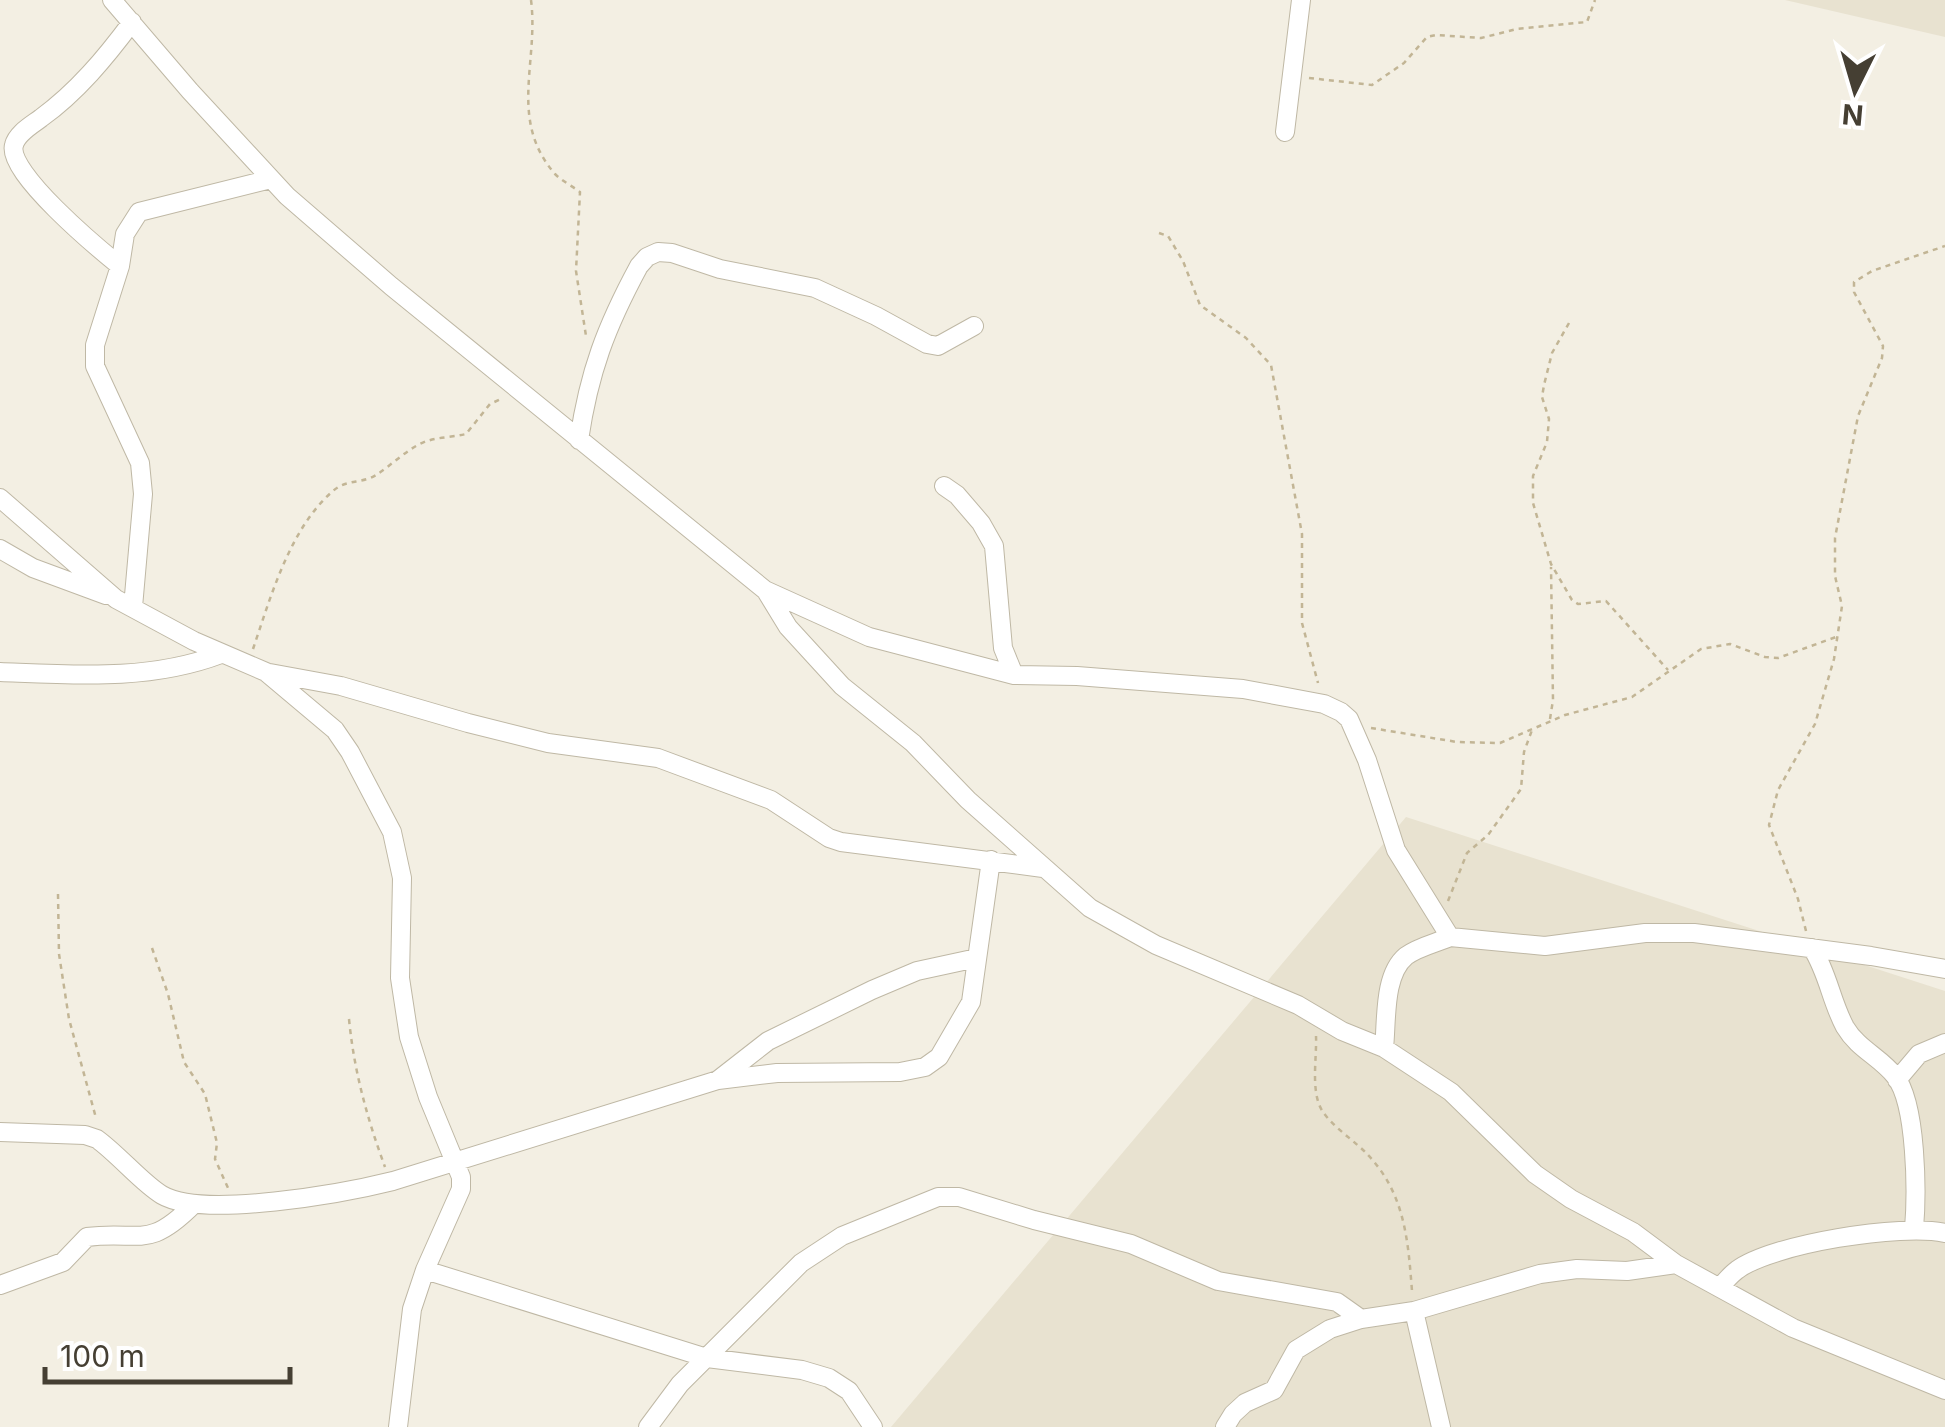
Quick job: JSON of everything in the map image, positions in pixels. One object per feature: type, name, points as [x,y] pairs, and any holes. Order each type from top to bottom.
[{"type":"street","points":[[112,0],[271,178],[391,286],[765,590],[869,637],[1014,675],[1244,689],[1324,704],[1340,712],[1352,724],[1396,850],[1450,937]]},
{"type":"street","points":[[1284,132],[1301,0]]},
{"type":"street","points":[[120,266],[35,186],[7,138],[23,132],[52,110],[88,76],[132,22]]},
{"type":"street","points":[[124,603],[143,494],[140,463],[94,366],[95,345],[120,266],[125,234],[140,212],[271,178]]},
{"type":"street","points":[[579,440],[587,386],[620,300],[639,266],[658,252],[720,270],[815,288],[927,344],[938,346],[974,326]]},
{"type":"street","points":[[944,486],[958,495],[994,546],[1003,648],[1014,675]]},
{"type":"street","points":[[0,498],[124,603]]},
{"type":"street","points":[[0,549],[32,568],[124,603],[221,654],[266,672],[341,686],[548,743],[658,758],[772,800],[841,842],[1044,868]]},
{"type":"street","points":[[765,590],[788,627],[842,686],[912,743],[968,800],[1090,908],[1156,946],[1264,990],[1384,1048],[1452,1092],[1535,1174],[1571,1199],[1633,1232],[1676,1264],[1792,1328],[1943,1386]]},
{"type":"street","points":[[0,672],[136,674],[187,667],[221,654]]},
{"type":"street","points":[[266,672],[335,730],[392,832],[402,878],[400,978],[409,1037],[428,1097],[461,1177],[459,1200],[425,1270],[412,1309],[398,1427]]},
{"type":"street","points":[[0,1132],[85,1135],[98,1139],[158,1193],[174,1201],[232,1204],[342,1194],[393,1181],[718,1080],[777,1073],[900,1072],[926,1067],[940,1057],[971,1002],[992,860]]},
{"type":"street","points":[[1384,1048],[1389,998],[1400,962],[1409,953],[1450,937],[1545,946],[1645,933],[1694,934],[1945,969]]},
{"type":"street","points":[[1810,948],[1826,974],[1852,1038],[1897,1080],[1916,1163],[1914,1229]]},
{"type":"street","points":[[718,1080],[768,1041],[872,990],[917,971],[977,958]]},
{"type":"street","points":[[1897,1080],[1919,1054],[1945,1043]]},
{"type":"street","points":[[648,1427],[680,1384],[802,1263],[842,1236],[938,1197],[959,1196],[1130,1244],[1218,1281],[1337,1302],[1361,1320]]},
{"type":"street","points":[[0,1285],[62,1262],[87,1237],[145,1237],[173,1225],[194,1204]]},
{"type":"street","points":[[1720,1288],[1738,1269],[1770,1254],[1832,1240],[1914,1229],[1945,1233]]},
{"type":"street","points":[[1226,1427],[1232,1414],[1245,1403],[1274,1390],[1296,1350],[1312,1338],[1361,1320],[1414,1312],[1540,1274],[1577,1269],[1627,1272],[1676,1264]]},
{"type":"street","points":[[425,1270],[707,1358],[802,1370],[829,1378],[849,1391],[873,1427]]},
{"type":"street","points":[[1414,1312],[1441,1427]]},
{"type":"path","points":[[531,0],[533,39],[526,91],[533,138],[557,177],[580,192],[576,271],[594,368]]},
{"type":"path","points":[[1291,76],[1372,86],[1404,63],[1427,37],[1481,38],[1517,29],[1582,23],[1590,17],[1595,0]]},
{"type":"path","points":[[1159,233],[1168,236],[1183,261],[1200,306],[1246,338],[1271,366],[1302,534],[1302,624],[1324,704]]},
{"type":"path","points":[[1810,948],[1798,899],[1772,840],[1771,809],[1815,724],[1838,636],[1842,606],[1834,560],[1835,538],[1858,416],[1878,371],[1884,346],[1854,292],[1854,282],[1872,271],[1945,246]]},
{"type":"path","points":[[1569,323],[1552,353],[1544,385],[1542,398],[1549,419],[1547,442],[1532,490],[1536,516],[1551,564],[1572,600],[1578,604],[1606,601],[1669,671]]},
{"type":"path","points":[[247,666],[302,530],[334,490],[345,483],[372,477],[427,441],[466,434],[490,404],[521,393]]},
{"type":"path","points":[[1550,720],[1551,564]]},
{"type":"path","points":[[1352,724],[1410,736],[1500,743],[1550,720],[1632,697],[1701,649],[1717,644],[1738,646],[1778,658],[1838,636]]},
{"type":"path","points":[[1438,919],[1467,853],[1488,835],[1521,789],[1524,752],[1532,730]]},
{"type":"path","points":[[58,894],[60,954],[69,1019],[93,1103],[98,1139]]},
{"type":"path","points":[[152,948],[184,1062],[205,1094],[217,1143],[215,1159],[232,1204]]},
{"type":"path","points":[[1314,1014],[1316,1095],[1323,1112],[1371,1158],[1396,1193],[1408,1236],[1414,1312]]},
{"type":"path","points":[[349,1020],[360,1092],[393,1181]]},
{"type":"shaded area","points":[[1785,0],[1945,0],[1945,37]]},
{"type":"shaded area","points":[[1406,817],[1945,991],[1945,1427],[891,1427]]}]
